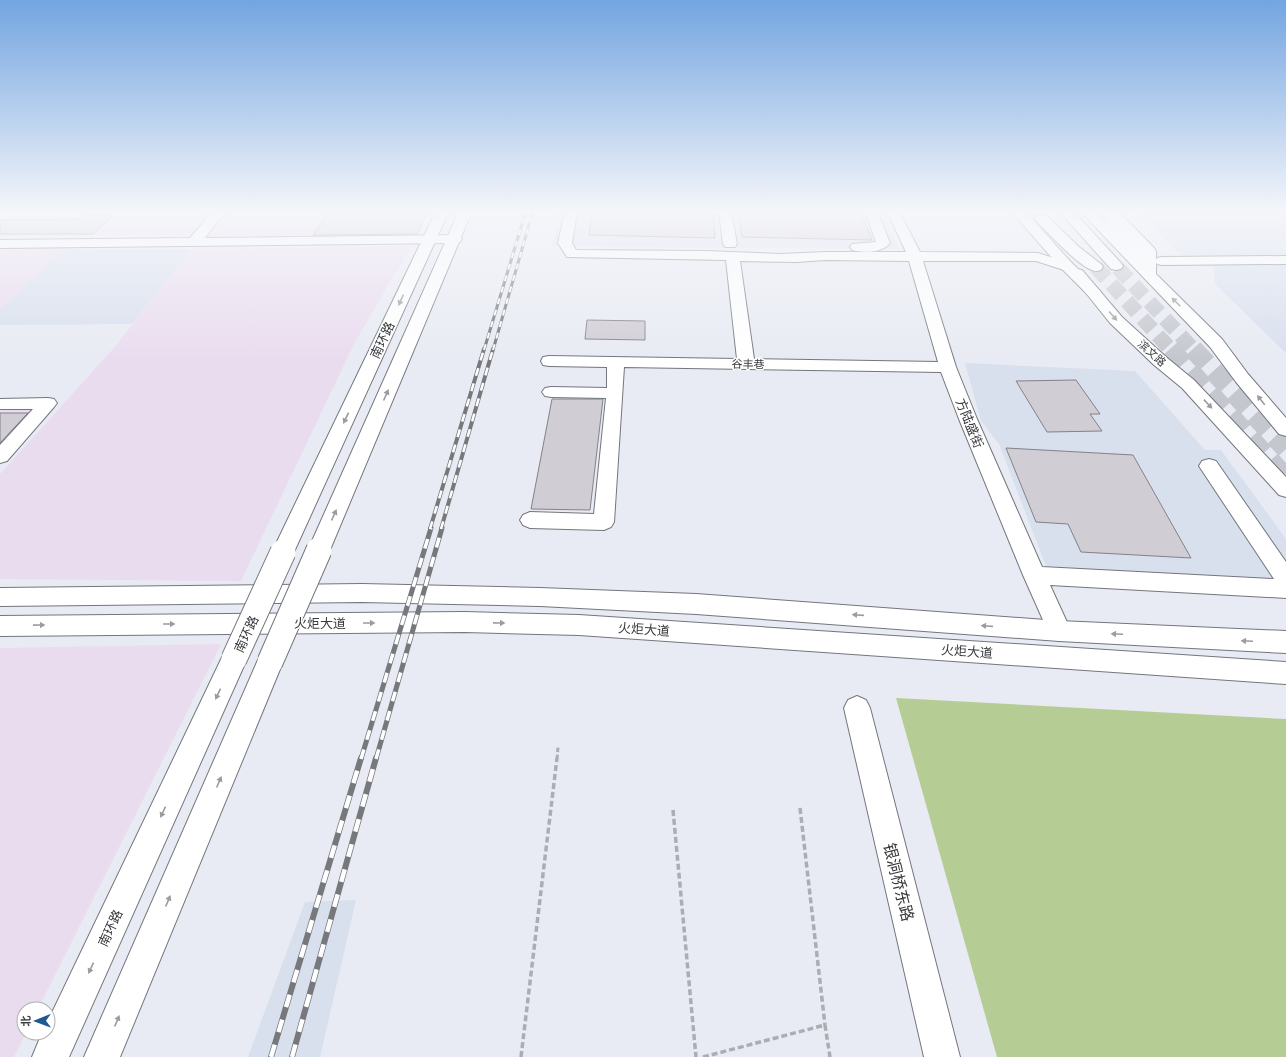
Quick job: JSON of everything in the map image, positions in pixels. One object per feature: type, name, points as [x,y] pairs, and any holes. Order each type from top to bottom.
[{"type":"main road","name":"南环路","points":[[50,1057],[420,260]]},
{"type":"main road","name":"南环路","points":[[102,1057],[270,662],[446,260]]},
{"type":"main road","points":[[1061,260],[1093,292]]},
{"type":"main road","name":"滨文路","points":[[1066,260],[1122,325],[1206,402],[1286,490]]},
{"type":"main road","points":[[1087,260],[1096,267],[1090,260]]},
{"type":"main road","points":[[1111,260],[1116,266],[1114,260]]},
{"type":"main road","points":[[1137,260],[1216,343],[1242,378],[1286,430]]},
{"type":"main road","points":[[1142,260],[1149,272]]},
{"type":"main road","points":[[1149,260],[1149,272]]},
{"type":"main road","name":"火炬大道","points":[[0,597],[362,593],[540,597],[696,604],[1059,631],[1286,642]]},
{"type":"main road","name":"火炬大道","points":[[0,626],[465,622],[572,624],[1286,673]]},
{"type":"street","points":[[732,260],[746,364]]},
{"type":"street","name":"方陆盛街","points":[[916,260],[948,367],[1034,575],[1059,631]]},
{"type":"street","points":[[1045,260],[1067,267]]},
{"type":"street","points":[[1149,272],[1158,268],[1162,261],[1245,260]]},
{"type":"street","name":"谷丰巷","points":[[549,361],[948,367]]},
{"type":"street","points":[[530,520],[604,522],[615,393],[616,362]]},
{"type":"street","points":[[551,392],[615,393]]},
{"type":"street","points":[[0,404],[48,403],[0,457]]},
{"type":"street","points":[[1210,466],[1286,580]]},
{"type":"street","points":[[1034,575],[1286,589]]},
{"type":"street","name":"银洞桥东路","points":[[857,708],[942,1057]]},
{"type":"path","points":[[521,1057],[558,747]]},
{"type":"path","points":[[800,808],[825,1026],[830,1057]]},
{"type":"path","points":[[673,810],[696,1057]]},
{"type":"path","points":[[703,1057],[825,1026]]},
{"type":"shaded area","points":[[0,260],[52,260],[0,309]]},
{"type":"shaded area","points":[[52,260],[183,260],[132,324],[0,325],[0,309]]},
{"type":"shaded area","points":[[183,260],[403,260],[354,344],[241,581],[0,579],[0,474],[113,349]]},
{"type":"shaded area","points":[[1286,265],[1286,353],[1215,284],[1214,266]]},
{"type":"shaded area","points":[[965,363],[1135,371],[1205,450],[1221,450],[1286,539],[1286,584],[1046,566],[999,444],[981,421]]},
{"type":"shaded area","points":[[36,408],[0,446],[0,409]]},
{"type":"shaded area","points":[[221,644],[42,1001],[16,1001],[16,1041],[22,1041],[14,1057],[0,1057],[0,648]]},
{"type":"shaded area","points":[[356,900],[320,1057],[248,1057],[305,902]]},
{"type":"green space","points":[[896,698],[1286,719],[1286,1057],[997,1057]]},
{"type":"building","points":[[587,320],[645,321],[645,340],[585,339]]},
{"type":"building","points":[[1076,380],[1100,414],[1090,414],[1102,431],[1047,432],[1016,381]]},
{"type":"building","points":[[552,399],[603,399],[590,510],[531,509]]},
{"type":"building","points":[[0,413],[28,413],[0,443]]},
{"type":"building","points":[[1006,448],[1133,455],[1191,558],[1081,552],[1068,524],[1036,522]]},
{"type":"tunnel","points":[[1096,267],[1171,350]]},
{"type":"tunnel","points":[[1118,268],[1194,350]]},
{"type":"tunnel","points":[[1170,349],[1286,478]]},
{"type":"tunnel","points":[[1193,349],[1286,449]]},
{"type":"railway","points":[[484,350],[511,260]]},
{"type":"railway","points":[[493,350],[519,260]]},
{"type":"railway","points":[[430,529],[484,349]]},
{"type":"railway","points":[[441,529],[493,349]]},
{"type":"railway","points":[[361,759],[431,528]]},
{"type":"railway","points":[[376,759],[442,528]]},
{"type":"railway","points":[[271,1057],[361,758]]},
{"type":"railway","points":[[292,1057],[376,758]]}]
